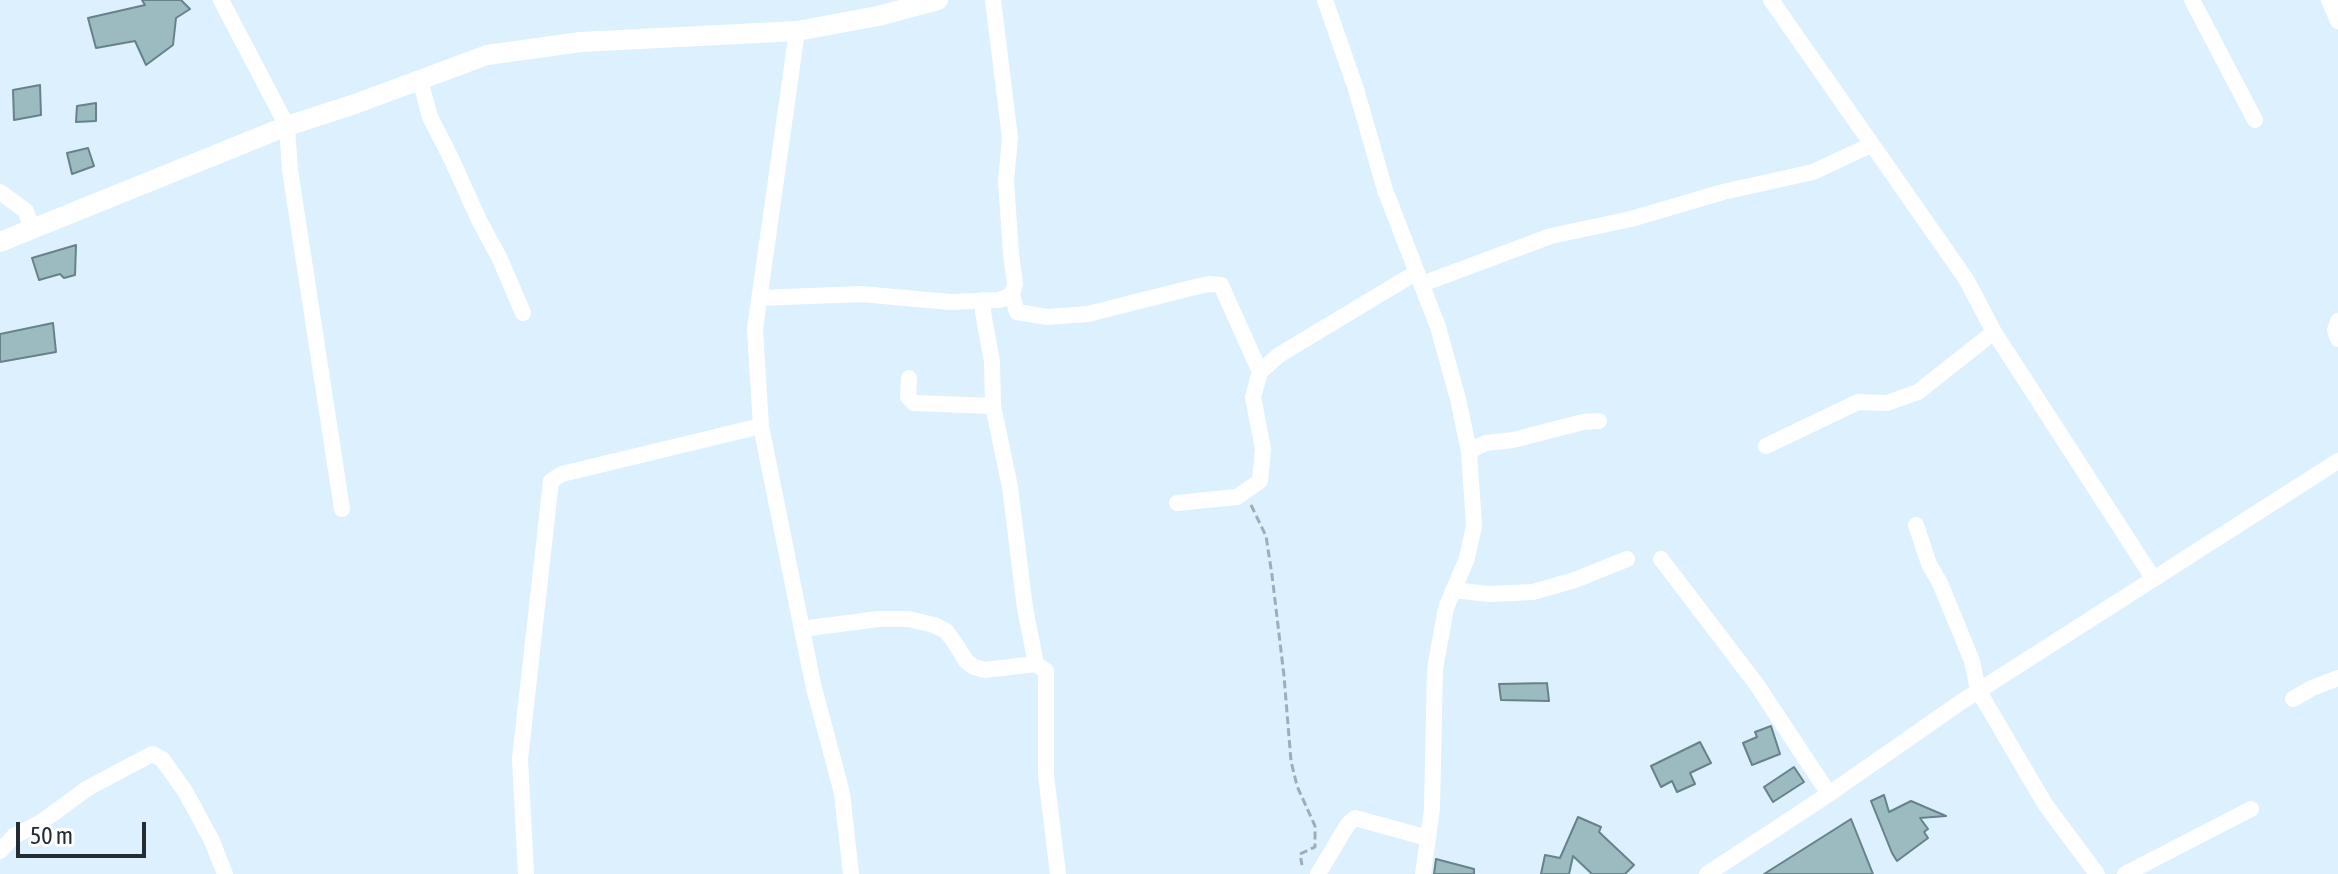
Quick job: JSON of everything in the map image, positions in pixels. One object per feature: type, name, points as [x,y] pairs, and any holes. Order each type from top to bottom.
[{"type":"street","points":[[221,0],[287,126],[290,170],[342,509]]},
{"type":"street","points":[[0,242],[287,126],[487,55],[581,42],[797,31],[878,16],[938,0]]},
{"type":"street","points":[[993,0],[1010,138],[1006,181],[1015,284],[1012,295],[1017,312],[1047,317],[1088,314],[1209,284],[1221,285],[1260,372]]},
{"type":"street","points":[[1325,0],[1356,89],[1385,190],[1442,341],[1469,451],[1474,526],[1467,558],[1446,608],[1435,669],[1432,809],[1423,874]]},
{"type":"street","points":[[1771,0],[1966,279],[1994,332],[2153,578]]},
{"type":"street","points":[[2192,0],[2255,120]]},
{"type":"street","points":[[2329,0],[2338,21]]},
{"type":"street","points":[[797,31],[755,329],[761,426],[813,684],[842,793],[851,874]]},
{"type":"street","points":[[420,80],[430,117],[523,313]]},
{"type":"street","points":[[1177,503],[1237,497],[1260,481],[1263,449],[1253,397],[1260,372],[1279,355],[1419,278],[1551,236],[1631,219],[1723,192],[1813,172],[1871,145]]},
{"type":"street","points":[[0,192],[26,211],[31,228]]},
{"type":"street","points":[[759,298],[861,294],[950,302],[999,300],[1012,295]]},
{"type":"street","points":[[984,300],[983,312],[992,362],[993,406],[1010,487],[1025,608],[1036,664]]},
{"type":"street","points":[[2338,321],[2335,330],[2338,339]]},
{"type":"street","points":[[1766,446],[1858,402],[1887,403],[1918,392],[1994,332]]},
{"type":"street","points":[[909,378],[908,397],[914,403],[993,406]]},
{"type":"street","points":[[1469,451],[1486,443],[1599,421]]},
{"type":"street","points":[[526,874],[520,759],[551,481],[562,474],[761,426]]},
{"type":"street","points":[[1707,874],[1978,690],[2338,461]]},
{"type":"street","points":[[1916,525],[1929,564],[1972,661],[1978,690],[2045,804],[2097,874]]},
{"type":"street","points":[[1453,590],[1489,594],[1533,592],[1575,580],[1627,559]]},
{"type":"street","points":[[1661,559],[1757,685],[1829,794]]},
{"type":"street","points":[[802,629],[878,619],[909,619],[946,631],[966,661],[974,667],[985,670],[1036,664],[1046,671],[1046,775],[1058,874]]},
{"type":"street","points":[[2293,699],[2338,678]]},
{"type":"street","points":[[0,851],[14,836],[40,823],[88,788],[152,754],[162,759],[185,791],[212,841],[225,874]]},
{"type":"street","points":[[2125,874],[2251,809]]},
{"type":"street","points":[[1318,874],[1348,824],[1355,818],[1428,838]]},
{"type":"path","points":[[1237,497],[1251,505],[1266,536],[1284,676],[1291,761],[1297,786],[1315,826],[1315,847],[1300,854],[1304,874]]},
{"type":"building","points":[[142,0],[181,0],[190,9],[176,18],[173,45],[146,65],[135,41],[96,48],[88,18],[145,5]]},
{"type":"building","points":[[40,85],[41,115],[14,120],[13,90]]},
{"type":"building","points":[[96,103],[96,121],[76,122],[77,106]]},
{"type":"building","points":[[88,148],[94,166],[72,174],[67,153]]},
{"type":"building","points":[[76,245],[75,275],[64,278],[60,274],[39,280],[32,258]]},
{"type":"building","points":[[53,323],[56,352],[0,362],[0,334]]},
{"type":"building","points":[[1547,683],[1549,701],[1501,700],[1499,684]]},
{"type":"building","points":[[1771,726],[1780,754],[1752,765],[1743,743],[1757,737],[1755,732]]},
{"type":"building","points":[[1700,742],[1711,763],[1690,773],[1695,784],[1677,792],[1672,781],[1661,787],[1651,766]]},
{"type":"building","points":[[1794,767],[1804,782],[1773,802],[1764,787]]},
{"type":"building","points":[[1884,795],[1889,812],[1911,801],[1946,816],[1920,818],[1928,829],[1924,832],[1928,838],[1897,861],[1871,801]]},
{"type":"building","points":[[1578,817],[1601,827],[1599,832],[1634,865],[1625,874],[1592,874],[1573,856],[1569,874],[1541,874],[1545,855],[1560,858]]},
{"type":"building","points":[[1851,819],[1873,874],[1764,874]]},
{"type":"building","points":[[1436,859],[1474,869],[1474,874],[1434,874]]}]
